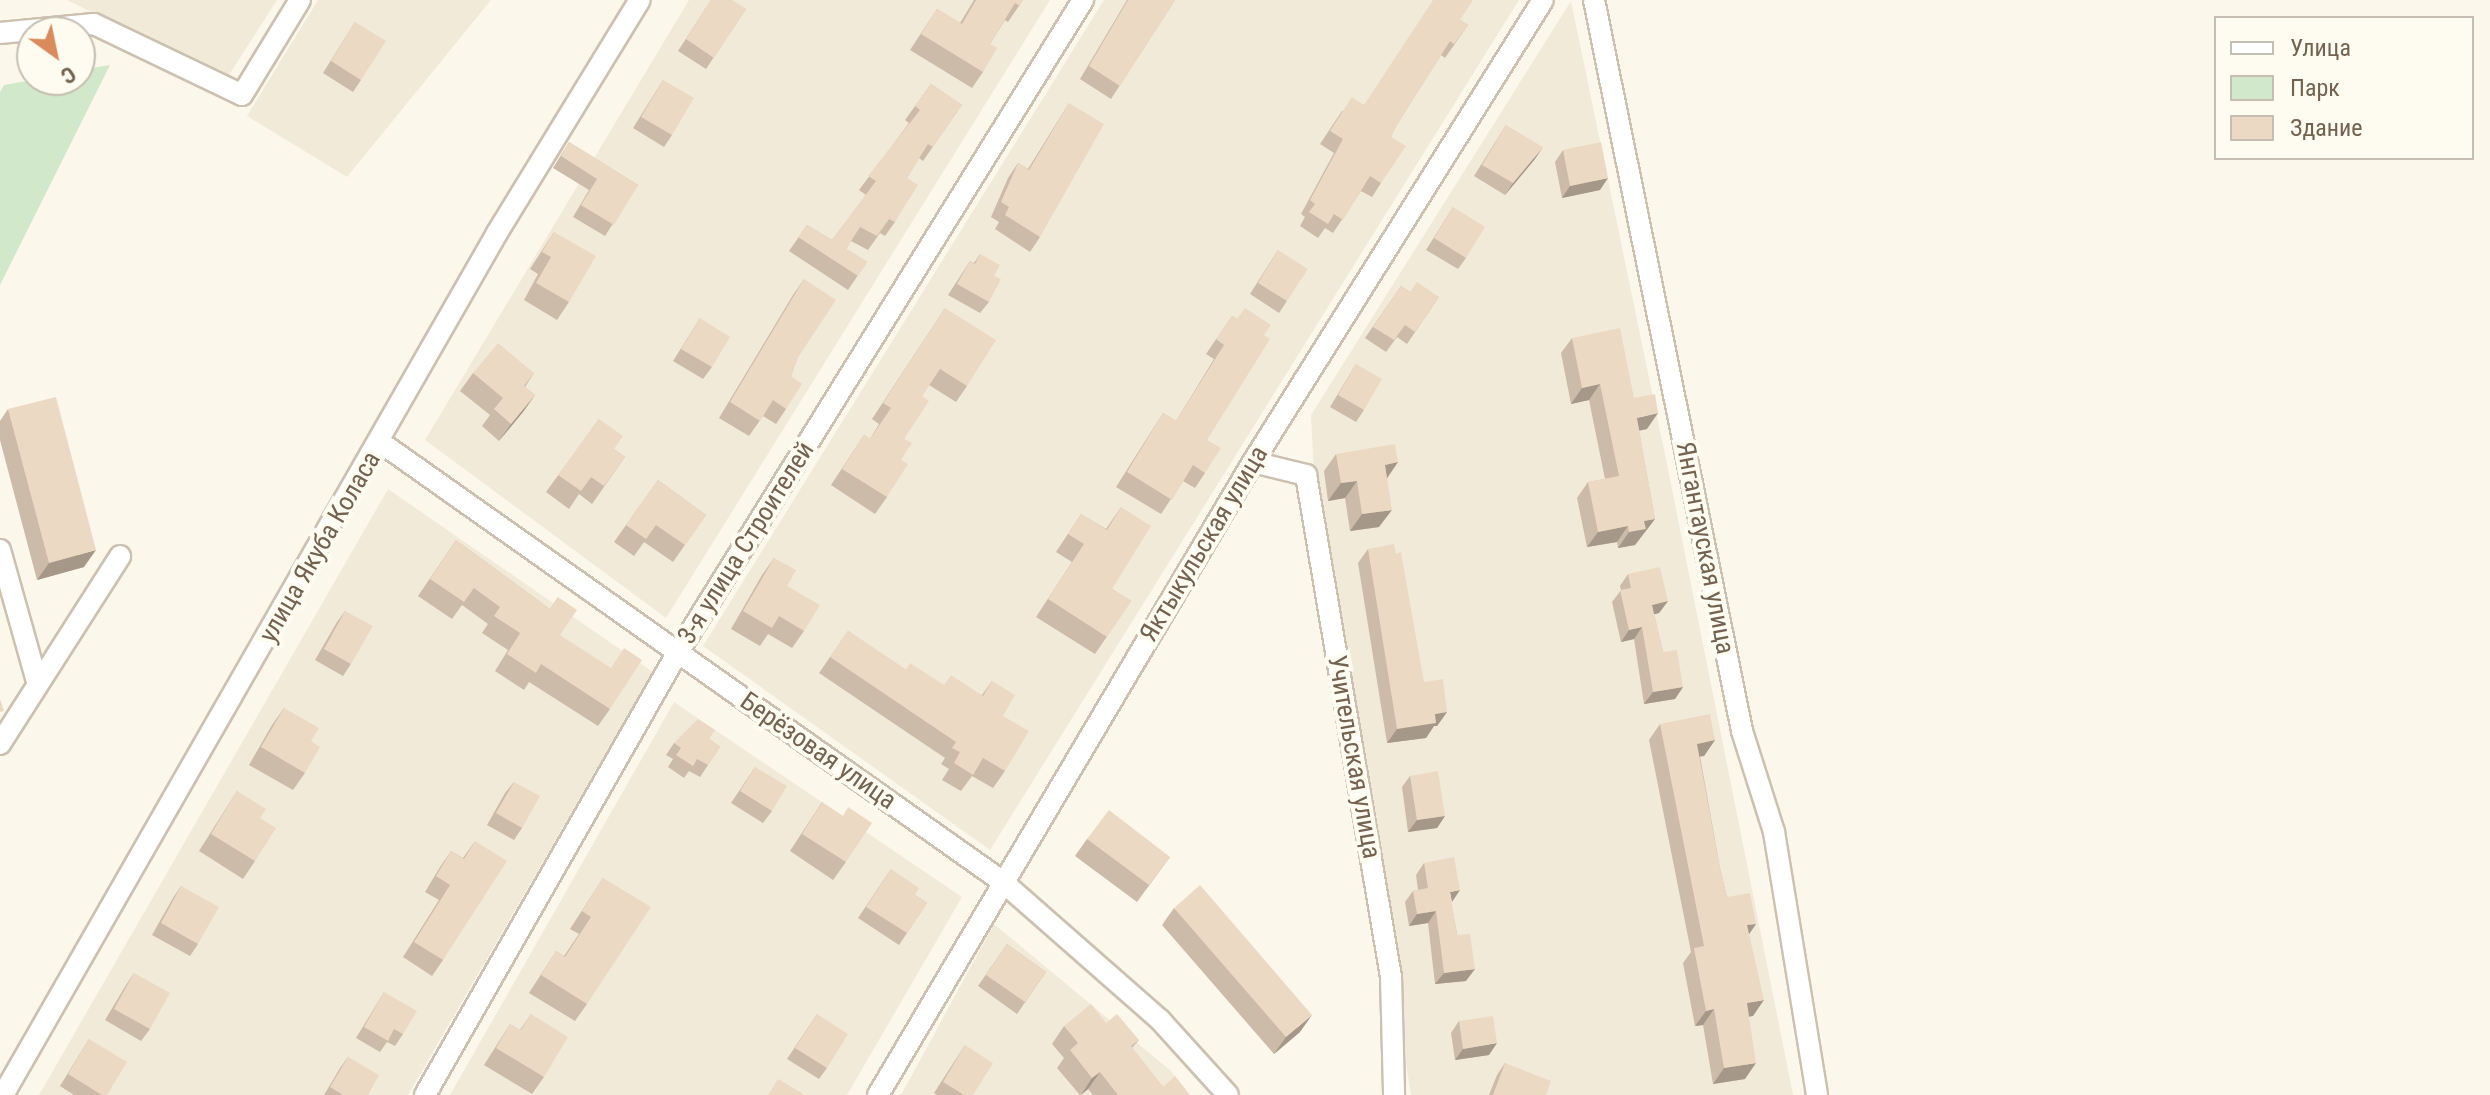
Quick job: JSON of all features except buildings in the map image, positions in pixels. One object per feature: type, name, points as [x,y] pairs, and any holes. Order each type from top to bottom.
[{"type":"street","points":[[0,33],[94,24],[242,95],[300,0]]},
{"type":"street","name":"улица Якуба Коласа","points":[[3,1095],[380,442],[497,233],[640,0]]},
{"type":"street","name":"3-я улица Строителей","points":[[425,1095],[678,652],[1083,0]]},
{"type":"street","name":"Яктыкульская улица","points":[[878,1095],[1253,462],[1543,0]]},
{"type":"street","name":"Янгантауская улица","points":[[1594,0],[1742,731],[1774,832],[1817,1095]]},
{"type":"street","name":"Берёзовая улица","points":[[380,442],[1003,882],[1160,1020],[1228,1095]]},
{"type":"street","name":"Учительская улица","points":[[1253,462],[1306,475],[1391,977],[1394,1095]]},
{"type":"street","points":[[0,550],[37,682]]},
{"type":"street","points":[[0,744],[120,556]]},
{"type":"shaded area","points":[[67,0],[277,0],[227,78]]},
{"type":"shaded area","points":[[318,0],[491,0],[347,177],[247,116]]},
{"type":"shaded area","points":[[689,0],[1050,0],[666,618],[425,440]]},
{"type":"shaded area","points":[[1104,0],[1519,0],[990,850],[703,646]]},
{"type":"shaded area","points":[[1571,1],[1793,1095],[1411,1095],[1314,476],[1311,415]]},
{"type":"shaded area","points":[[388,489],[653,672],[408,1095],[39,1095]]},
{"type":"shaded area","points":[[674,702],[962,897],[847,1095],[450,1095]]},
{"type":"shaded area","points":[[994,924],[1171,1071],[1189,1095],[901,1095]]},
{"type":"green space","points":[[110,65],[96,93],[96,67]]},
{"type":"green space","points":[[16,83],[16,96],[94,96],[0,285],[0,92],[4,85]]}]
